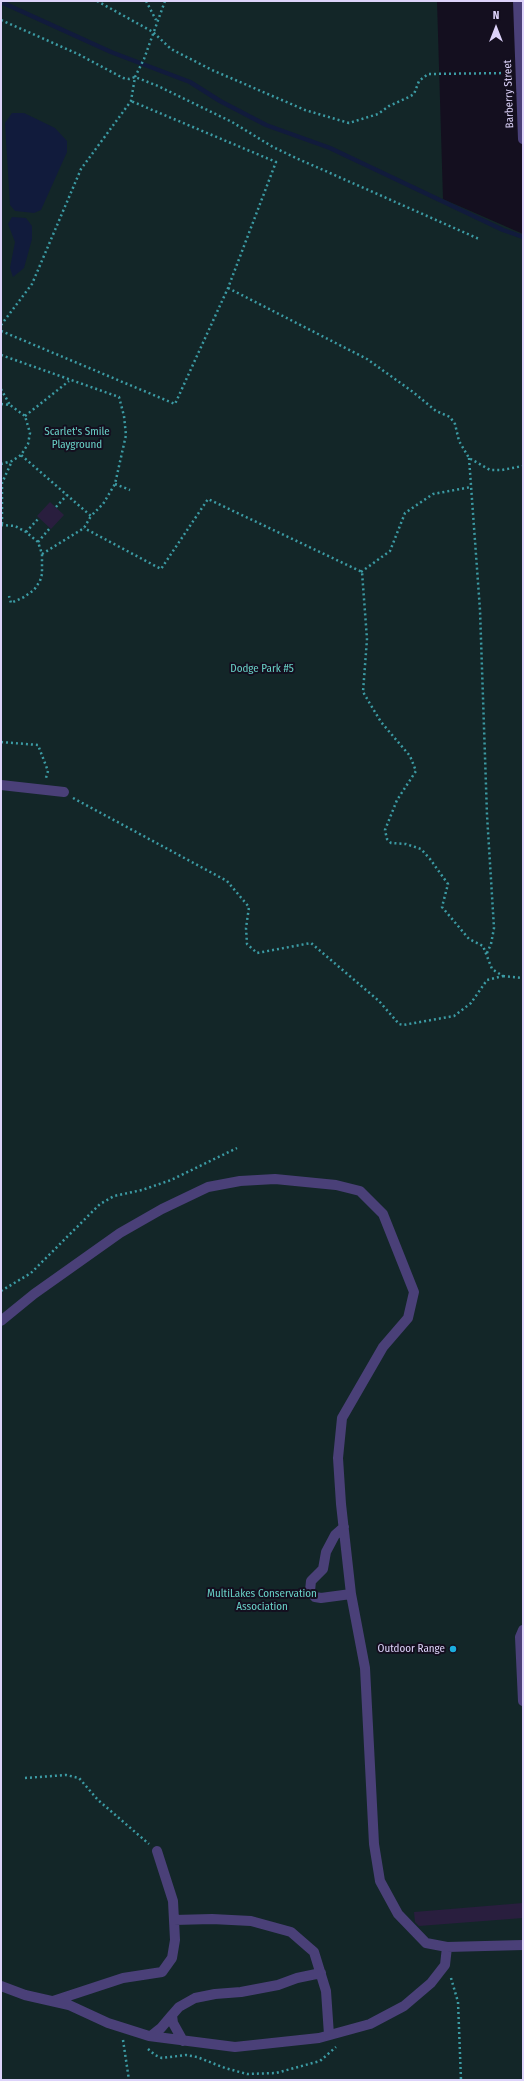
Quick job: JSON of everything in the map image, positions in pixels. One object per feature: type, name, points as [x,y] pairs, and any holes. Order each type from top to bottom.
[{"type":"street","name":"Barberry Street","points":[[518,1],[523,139]]},
{"type":"street","points":[[1,785],[64,792]]},
{"type":"street","points":[[1,1321],[34,1294],[120,1234],[162,1209],[208,1187],[240,1181],[275,1179],[336,1185],[360,1191],[383,1214],[414,1292],[408,1318],[383,1347],[342,1418],[338,1458],[351,1594],[365,1668],[374,1844],[380,1881],[398,1914],[426,1943],[447,1947],[523,1945]]},
{"type":"street","points":[[344,1527],[335,1535],[326,1552],[323,1569],[311,1581],[310,1590],[315,1597],[321,1598],[351,1594]]},
{"type":"street","points":[[523,1630],[520,1637],[523,1701]]},
{"type":"street","points":[[53,2001],[123,1978],[162,1972],[172,1958],[175,1940],[173,1901],[157,1851]]},
{"type":"street","points":[[174,1920],[212,1919],[251,1921],[291,1932],[314,1952],[326,1991],[328,2035]]},
{"type":"street","points":[[1,1986],[69,2005],[108,2023],[151,2036],[235,2047],[319,2038],[370,2024],[404,2006],[431,1983],[445,1965],[447,1947]]},
{"type":"street","points":[[151,2036],[161,2028],[179,2007],[195,1998],[278,1985],[297,1978],[321,1973]]},
{"type":"street","points":[[172,2015],[173,2023],[183,2041]]},
{"type":"path","points":[[97,1],[153,32],[171,49],[212,70],[305,110],[349,123],[378,114],[389,106],[409,98],[414,94],[419,81],[428,74],[522,80]]},
{"type":"path","points":[[146,1],[157,20]]},
{"type":"path","points":[[1,326],[32,284],[81,169],[131,101],[135,77],[144,59],[165,1]]},
{"type":"path","points":[[1,20],[78,54],[122,78],[129,79],[135,77],[158,86],[232,122],[296,158],[479,239]]},
{"type":"path","points":[[1,331],[175,404],[228,288],[276,162],[131,101]]},
{"type":"path","points":[[228,288],[367,359],[413,392],[436,411],[450,417],[455,424],[459,441],[469,458],[480,610],[487,815],[494,928],[491,944],[487,954]]},
{"type":"path","points":[[1,355],[69,381],[119,397],[124,416],[126,435],[115,484],[103,504],[91,516],[84,528],[42,554]]},
{"type":"path","points":[[25,416],[69,381]]},
{"type":"path","points":[[1,389],[10,405],[25,416],[30,433],[28,444],[21,455],[12,461],[1,464]]},
{"type":"path","points":[[1,404],[10,405]]},
{"type":"path","points":[[21,455],[91,516]]},
{"type":"path","points":[[469,458],[490,470],[502,470],[523,466]]},
{"type":"path","points":[[9,596],[11,603],[24,597],[34,590],[42,574],[42,554],[38,542],[26,532],[15,526],[2,524],[1,482],[12,461]]},
{"type":"path","points":[[115,484],[130,490]]},
{"type":"path","points":[[361,572],[390,551],[405,513],[433,494],[471,487]]},
{"type":"path","points":[[56,507],[67,495]]},
{"type":"path","points":[[84,528],[161,569],[208,499],[361,572]]},
{"type":"path","points":[[26,532],[39,518]]},
{"type":"path","points":[[38,542],[50,528]]},
{"type":"path","points":[[361,572],[367,639],[363,692],[381,722],[410,756],[416,771],[397,800],[385,830],[387,839],[390,843],[406,844],[421,849],[430,859],[448,884],[442,906],[469,939],[483,946],[492,969],[503,976]]},
{"type":"path","points":[[1,742],[38,745],[48,771],[43,790]]},
{"type":"path","points":[[64,792],[227,881],[249,907],[246,928],[247,944],[258,953],[311,942],[379,1001],[399,1024],[454,1016],[470,1003],[487,980],[503,976],[523,978]]},
{"type":"path","points":[[1,1291],[31,1273],[100,1204],[114,1196],[142,1190],[171,1180],[237,1148]]},
{"type":"path","points":[[25,1778],[66,1775],[79,1778],[98,1800],[157,1851]]},
{"type":"path","points":[[445,1965],[454,1985],[458,2002],[461,2080]]},
{"type":"green space","points":[[1,1],[437,1],[443,199],[523,234],[523,2080],[1,2080]]},
{"type":"water","points":[[12,113],[24,113],[55,128],[67,141],[67,152],[41,210],[34,213],[15,211],[10,205],[5,123]]},
{"type":"water","points":[[12,217],[26,218],[32,226],[32,239],[24,268],[13,277],[10,268],[15,242],[8,224]]},
{"type":"building","points":[[50,502],[64,515],[51,529],[37,516]]},
{"type":"building","points":[[523,1903],[523,1918],[419,1926],[415,1922],[414,1912]]},
{"type":"waterway","points":[[1,2],[111,52],[190,82],[220,101],[266,125],[330,148],[503,230],[523,237]]},
{"type":"place","name":"Outdoor Range","points":[[453,1649]]},
{"type":"park label","name":"Scarlet's Smile Playground","points":[[77,438]]},
{"type":"park label","name":"Dodge Park #5","points":[[262,669]]},
{"type":"park label","name":"MultiLakes Conservation Association","points":[[262,1600]]}]
